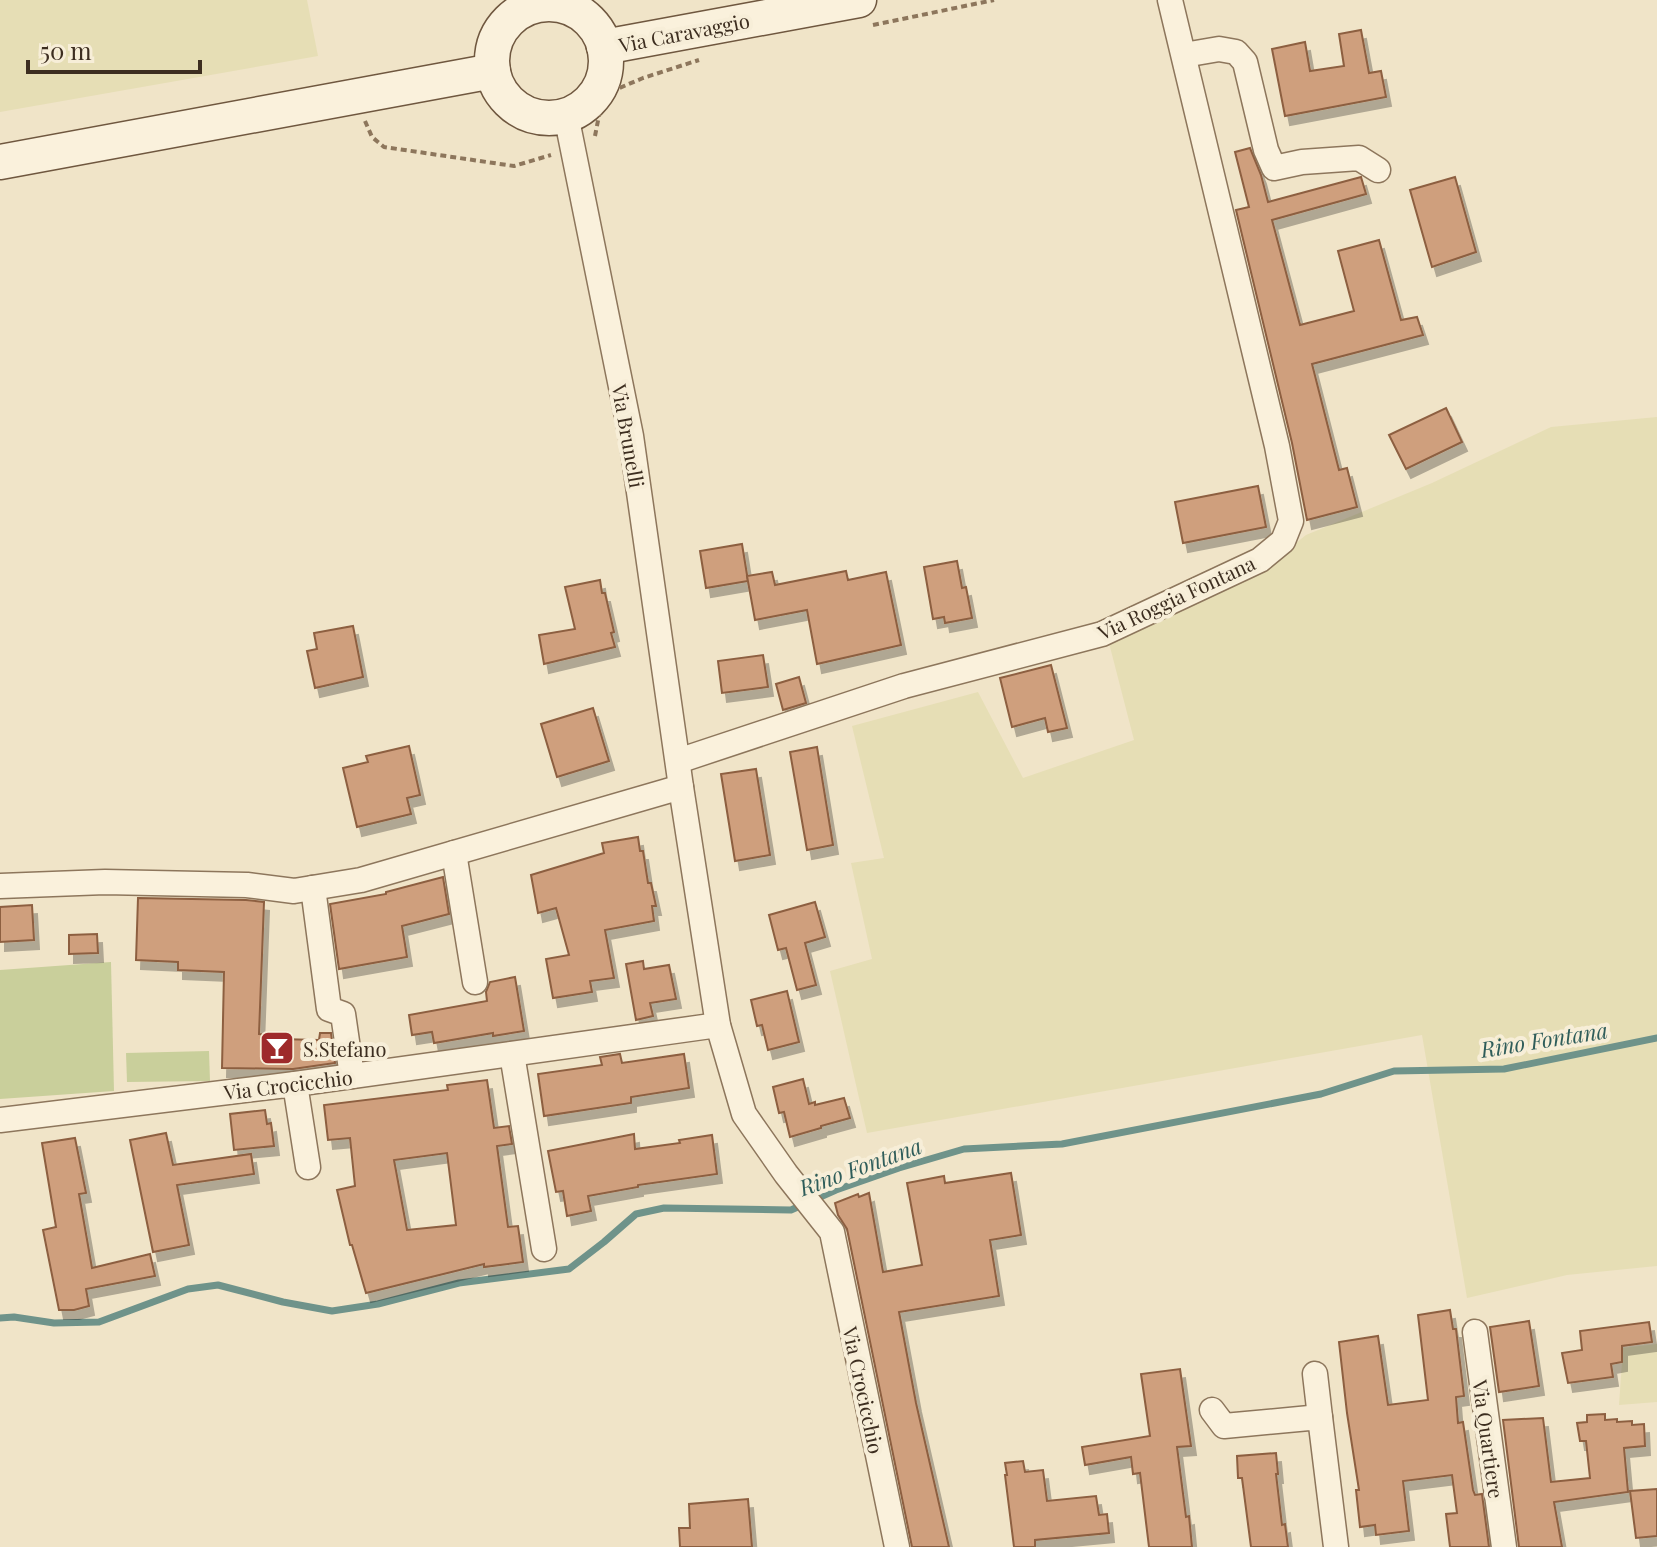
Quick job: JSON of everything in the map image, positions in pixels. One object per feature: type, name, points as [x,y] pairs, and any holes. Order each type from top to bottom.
[{"type":"street","name":"Via Caravaggio","points":[[604,47],[859,0]]},
{"type":"street","name":"Via Roggia Fontana","points":[[678,761],[904,686],[1102,634],[1260,560],[1283,541],[1291,521],[1277,446],[1170,0]]},
{"type":"street","points":[[547,3],[566,6],[583,15],[597,29],[604,47],[606,64],[602,81],[581,108],[566,115],[547,118],[528,113],[511,103],[499,89],[493,71],[493,51],[499,33],[511,17],[528,7],[547,3]]},
{"type":"street","points":[[1184,55],[1219,49],[1236,52],[1245,62],[1266,150],[1274,168],[1302,162],[1359,158],[1378,170]]},
{"type":"street","points":[[0,162],[493,71]]},
{"type":"street","name":"Via Brunelli","points":[[566,115],[631,436],[678,761]]},
{"type":"street","name":"Via Crocicchio","points":[[678,761],[718,1025],[744,1114],[832,1232],[897,1547]]},
{"type":"street","points":[[0,886],[105,882],[247,885],[294,891],[361,880],[681,787]]},
{"type":"street","points":[[454,853],[475,982]]},
{"type":"street","points":[[313,888],[329,1009],[343,1014],[352,1076]]},
{"type":"street","name":"Via Crocicchio","points":[[0,1120],[295,1084],[718,1025]]},
{"type":"street","points":[[512,1054],[544,1249]]},
{"type":"street","points":[[295,1084],[308,1167]]},
{"type":"street","name":"Via Quartiere","points":[[1475,1332],[1504,1547]]},
{"type":"street","points":[[1315,1374],[1336,1547]]},
{"type":"street","points":[[1212,1410],[1224,1426],[1320,1417]]},
{"type":"shaded area","points":[[0,0],[307,0],[318,56],[0,112]]},
{"type":"shaded area","points":[[1657,417],[1657,1266],[1567,1275],[1467,1298],[1422,1035],[867,1133],[830,971],[872,959],[851,863],[884,858],[852,726],[978,692],[1023,778],[1134,740],[1109,643],[1256,575],[1306,535],[1432,483],[1551,427]]},
{"type":"shaded area","points":[[1657,1344],[1657,1402],[1619,1405],[1623,1348]]},
{"type":"green space","points":[[111,962],[114,1091],[0,1099],[0,970]]},
{"type":"green space","points":[[209,1051],[210,1081],[127,1082],[126,1053]]},
{"type":"building","points":[[1361,30],[1369,73],[1381,71],[1386,97],[1285,116],[1272,49],[1305,42],[1310,71],[1344,66],[1339,34]]},
{"type":"building","points":[[1250,148],[1268,202],[1361,177],[1366,194],[1272,220],[1300,325],[1354,311],[1338,251],[1379,240],[1401,320],[1417,317],[1423,335],[1312,364],[1339,470],[1347,468],[1357,507],[1307,520],[1292,443],[1236,210],[1249,207],[1235,152]]},
{"type":"building","points":[[1455,177],[1476,252],[1432,267],[1410,190]]},
{"type":"building","points":[[1446,408],[1462,442],[1406,469],[1389,435]]},
{"type":"building","points":[[1258,486],[1266,527],[1183,543],[1175,502]]},
{"type":"building","points":[[742,544],[748,581],[706,588],[700,551]]},
{"type":"building","points":[[957,561],[972,618],[945,623],[944,617],[933,619],[924,567]]},
{"type":"building","points":[[846,571],[848,580],[886,572],[901,645],[817,664],[807,610],[755,620],[747,576],[772,572],[775,585]]},
{"type":"building","points":[[600,580],[615,647],[544,664],[539,635],[575,629],[565,587]]},
{"type":"building","points":[[353,626],[363,677],[315,688],[307,651],[317,649],[314,633]]},
{"type":"building","points":[[763,655],[768,687],[722,693],[718,661]]},
{"type":"building","points":[[1051,665],[1067,728],[1048,732],[1045,718],[1012,727],[1000,678]]},
{"type":"building","points":[[799,677],[806,703],[783,710],[776,684]]},
{"type":"building","points":[[593,708],[609,761],[557,777],[541,724]]},
{"type":"building","points":[[409,746],[420,795],[407,798],[411,814],[357,827],[343,768],[368,762],[366,756]]},
{"type":"building","points":[[817,747],[833,845],[807,850],[790,752]]},
{"type":"building","points":[[756,769],[770,855],[735,861],[721,774]]},
{"type":"building","points":[[638,837],[656,906],[652,906],[654,921],[605,930],[614,978],[590,981],[592,992],[553,998],[546,959],[569,955],[556,908],[538,913],[531,875],[604,853],[602,843]]},
{"type":"building","points":[[443,877],[449,914],[402,926],[407,957],[339,969],[330,904],[386,894]]},
{"type":"building","points":[[138,898],[264,902],[259,1034],[279,1035],[278,1039],[319,1040],[320,1033],[331,1033],[335,1063],[293,1069],[222,1068],[224,972],[178,970],[178,962],[136,960]]},
{"type":"building","points":[[815,902],[825,937],[805,943],[816,985],[797,990],[786,948],[778,950],[769,915]]},
{"type":"building","points":[[32,905],[34,940],[0,942],[0,907]]},
{"type":"building","points":[[97,934],[98,953],[69,954],[69,935]]},
{"type":"building","points":[[643,961],[644,969],[669,965],[676,999],[650,1003],[653,1016],[636,1020],[626,964]]},
{"type":"building","points":[[515,977],[524,1031],[434,1043],[432,1032],[412,1035],[409,1015],[487,1001],[490,982]]},
{"type":"building","points":[[787,991],[799,1042],[768,1050],[762,1025],[757,1026],[751,1000]]},
{"type":"building","points":[[620,1054],[622,1063],[684,1054],[689,1088],[631,1097],[631,1103],[544,1116],[538,1074],[602,1065],[600,1057]]},
{"type":"building","points":[[803,1079],[809,1104],[844,1098],[850,1118],[790,1137],[784,1112],[779,1113],[773,1087]]},
{"type":"building","points":[[487,1080],[494,1128],[509,1126],[512,1144],[497,1146],[508,1227],[518,1226],[523,1262],[484,1267],[484,1264],[366,1293],[337,1190],[355,1186],[350,1138],[328,1140],[324,1105],[448,1090],[447,1085]],"holes":[[[447,1153],[456,1225],[407,1230],[394,1160]]]},
{"type":"building","points":[[265,1110],[267,1124],[271,1123],[274,1146],[234,1150],[230,1114]]},
{"type":"building","points":[[166,1133],[173,1165],[251,1154],[254,1174],[177,1185],[189,1245],[153,1252],[130,1140]]},
{"type":"building","points":[[634,1134],[635,1149],[712,1135],[717,1174],[638,1185],[588,1196],[591,1211],[567,1216],[563,1191],[556,1192],[548,1151]]},
{"type":"building","points":[[75,1138],[86,1193],[79,1194],[92,1268],[150,1254],[155,1276],[86,1289],[89,1306],[59,1310],[43,1230],[56,1227],[42,1143]]},
{"type":"building","points":[[1011,1173],[1021,1235],[990,1240],[999,1296],[899,1312],[949,1547],[912,1547],[847,1229],[835,1203],[869,1193],[883,1272],[922,1265],[907,1183],[944,1176],[945,1183]]},
{"type":"building","points":[[1450,1310],[1453,1329],[1456,1329],[1464,1396],[1456,1397],[1458,1423],[1463,1422],[1473,1490],[1475,1495],[1482,1494],[1489,1547],[1450,1547],[1446,1514],[1457,1513],[1452,1475],[1403,1481],[1409,1531],[1376,1535],[1375,1525],[1360,1527],[1356,1490],[1359,1490],[1339,1342],[1378,1336],[1388,1405],[1428,1400],[1418,1315]]},
{"type":"building","points":[[1529,1321],[1539,1386],[1499,1392],[1490,1327]]},
{"type":"building","points":[[1649,1322],[1652,1342],[1622,1346],[1622,1362],[1611,1364],[1613,1377],[1568,1383],[1562,1353],[1582,1350],[1580,1331]]},
{"type":"building","points":[[1180,1369],[1191,1446],[1177,1447],[1192,1547],[1149,1547],[1140,1473],[1133,1474],[1131,1457],[1085,1465],[1082,1447],[1150,1436],[1141,1374]]},
{"type":"building","points":[[1605,1414],[1605,1420],[1644,1424],[1645,1446],[1624,1448],[1628,1492],[1554,1502],[1562,1547],[1519,1547],[1503,1420],[1543,1418],[1551,1482],[1590,1478],[1586,1441],[1580,1441],[1577,1423],[1587,1422],[1587,1415]]},
{"type":"building","points":[[1276,1453],[1282,1525],[1285,1524],[1288,1547],[1251,1547],[1237,1456]]},
{"type":"building","points":[[1023,1461],[1025,1472],[1043,1470],[1047,1501],[1096,1496],[1099,1515],[1107,1514],[1109,1533],[1035,1540],[1035,1547],[1014,1547],[1005,1463]]},
{"type":"building","points":[[1657,1489],[1657,1536],[1636,1538],[1630,1491]]},
{"type":"building","points":[[748,1499],[752,1547],[680,1547],[679,1528],[690,1528],[689,1504]]},
{"type":"waterway","name":"Rino Fontana","points":[[0,1318],[54,1323],[99,1322],[188,1289],[218,1285],[332,1311],[378,1304],[459,1283],[569,1269],[636,1214],[664,1208],[791,1210],[836,1190],[964,1149],[1062,1144],[1321,1094],[1394,1071],[1504,1069],[1657,1038]]},
{"type":"place","name":"S.Stefano","points":[[277,1048]]}]
